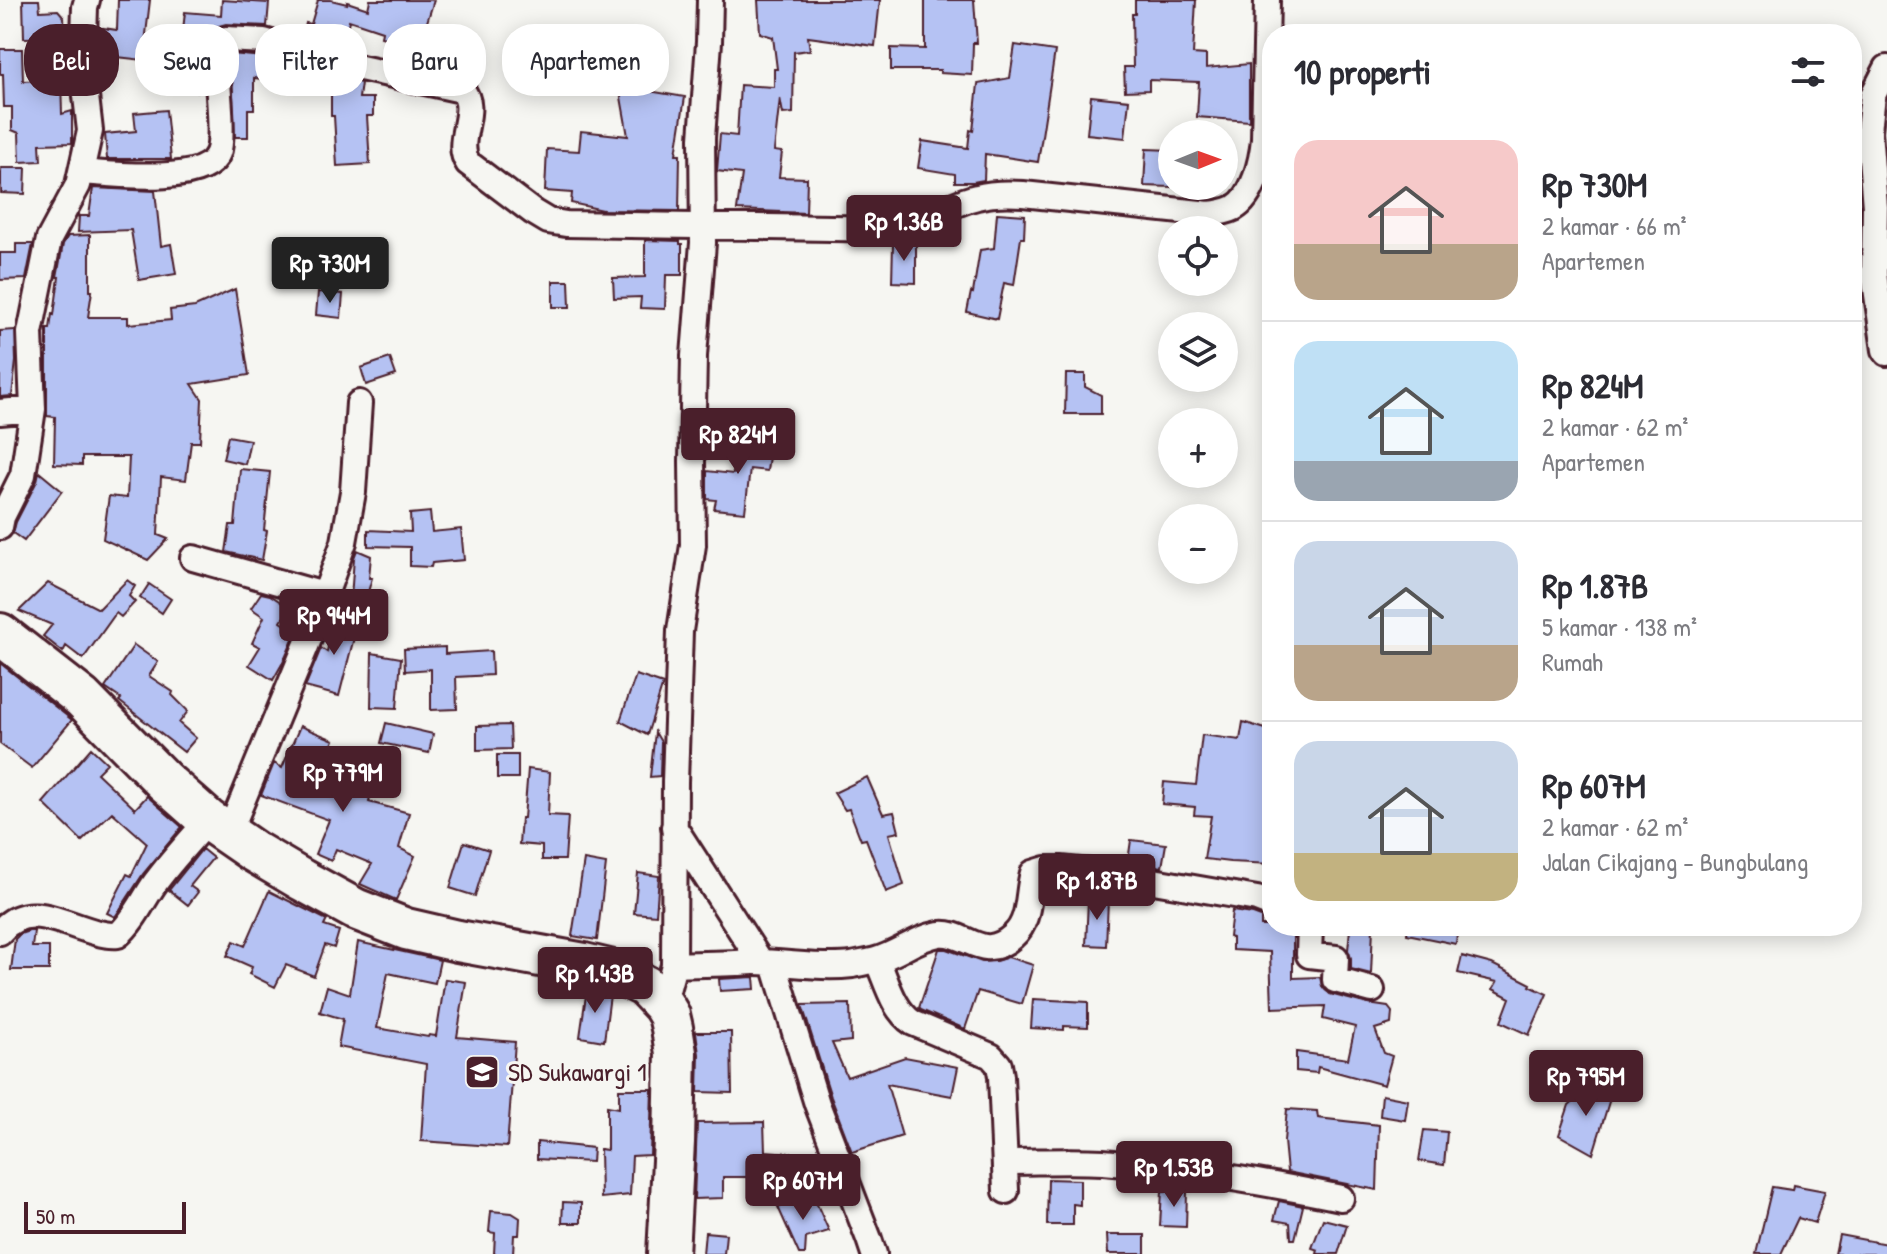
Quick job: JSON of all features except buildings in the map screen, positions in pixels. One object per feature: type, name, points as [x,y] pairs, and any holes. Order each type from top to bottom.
[{"type":"main road","points":[[0,634],[82,698],[164,781],[218,826],[253,851],[355,909],[406,929],[613,971],[645,986],[669,1015],[676,1053],[668,1254]]},
{"type":"street","points":[[0,527],[23,475],[33,409],[30,333],[49,239],[78,185],[90,131],[83,70],[87,0]]},
{"type":"street","points":[[663,1005],[674,965],[674,827],[680,631],[693,545],[694,356],[703,226],[702,138],[710,0]]},
{"type":"street","points":[[1267,0],[1267,24]]},
{"type":"street","points":[[81,172],[159,176],[190,172],[210,165],[218,155],[221,138],[215,47],[216,42],[226,39],[264,41],[356,67],[462,90],[469,102],[463,157],[533,212],[548,221],[566,224],[893,229],[911,225],[978,196],[1001,193],[1209,214],[1238,206],[1248,193],[1262,152]]},
{"type":"street","points":[[1887,68],[1873,95],[1869,131],[1875,207],[1874,274],[1887,353]]},
{"type":"street","points":[[0,932],[17,918],[28,915],[44,916],[118,935],[129,924],[157,880],[218,826],[311,634],[344,542],[357,447],[359,403]]},
{"type":"street","points":[[0,412],[33,409]]},
{"type":"street","points":[[193,558],[324,595]]},
{"type":"street","points":[[674,827],[767,963],[874,1254]]},
{"type":"street","points":[[674,965],[848,965],[877,960],[937,935],[950,934],[971,944],[989,947],[1002,944],[1021,928],[1033,873],[1046,869],[1119,875],[1262,901]]},
{"type":"street","points":[[1310,936],[1309,955],[1336,958],[1335,980],[1372,990]]},
{"type":"street","points":[[877,960],[904,1017],[996,1059],[1001,1076],[1006,1191]]},
{"type":"street","points":[[1005,1162],[1100,1162],[1163,1168],[1285,1186],[1341,1198]]},
{"type":"place","name":"SD Sukawargi 1","points":[[482,1072]]}]
